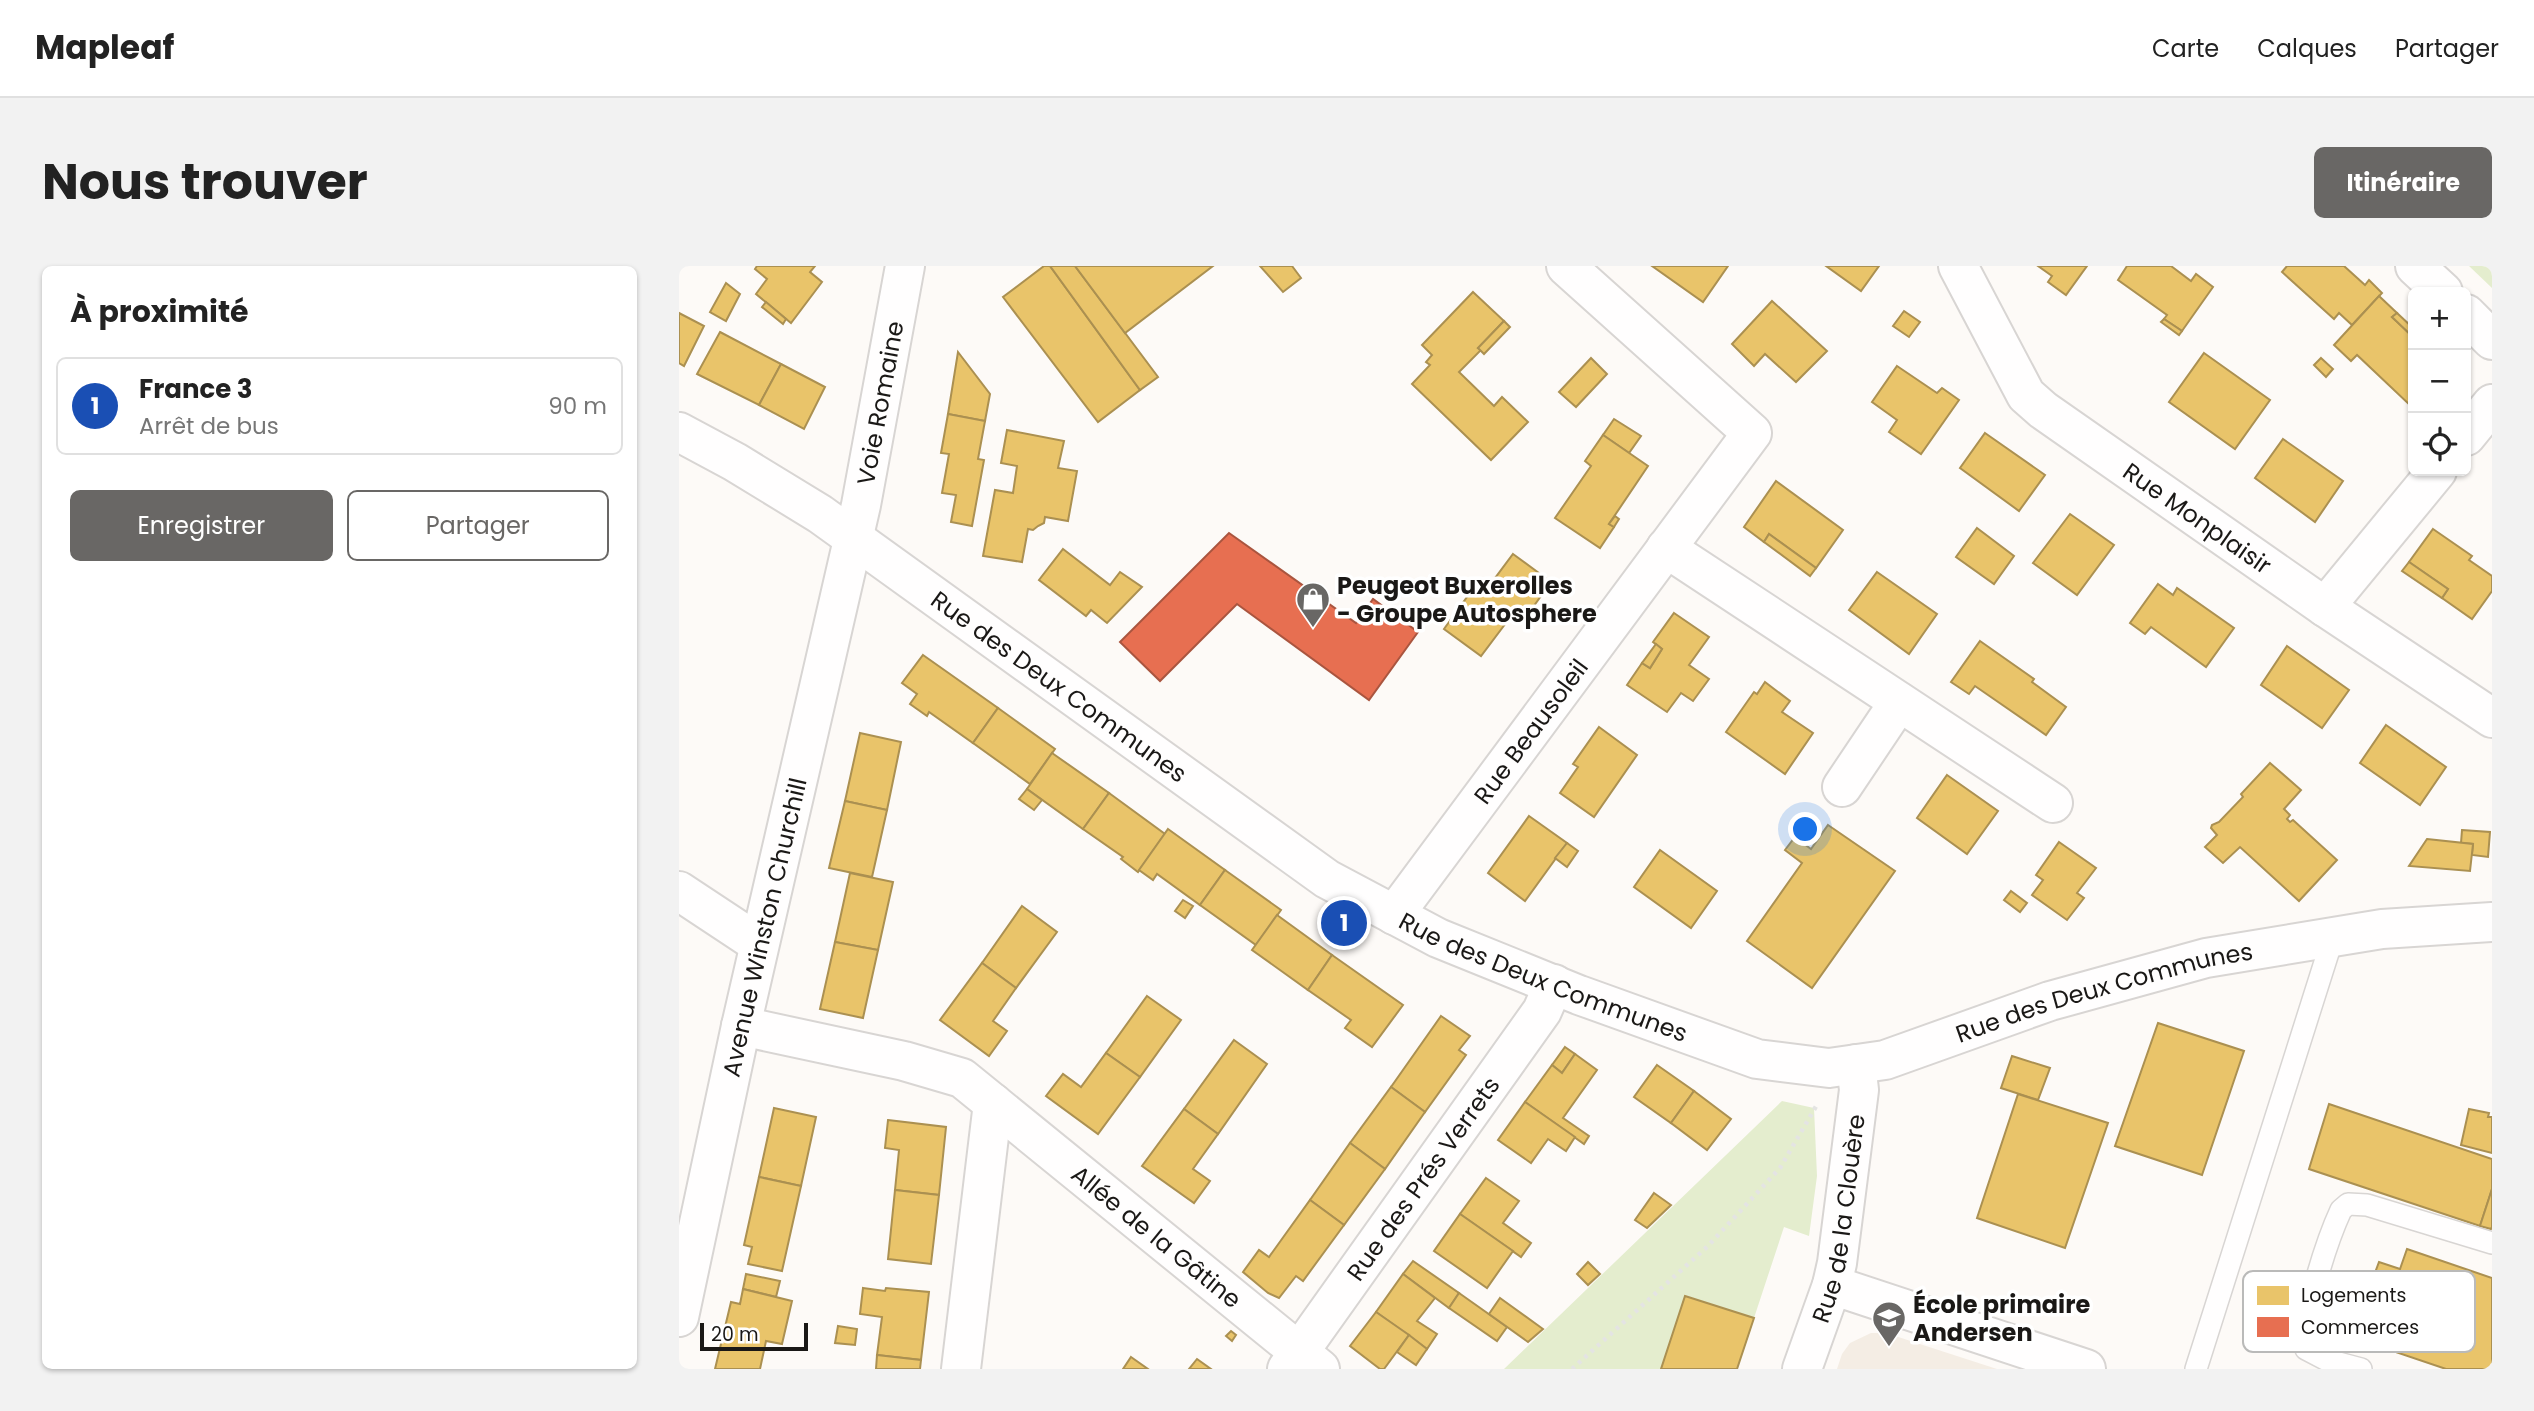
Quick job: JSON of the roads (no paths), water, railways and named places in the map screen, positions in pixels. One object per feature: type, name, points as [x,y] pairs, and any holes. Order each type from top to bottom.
[{"type":"street","name":"Voie Romaine","points":[[853,539],[905,266]]},
{"type":"street","name":"Rue Beausoleil","points":[[1394,915],[1752,433],[1566,266]]},
{"type":"street","name":"Rue Monplaisir","points":[[1958,266],[2026,395],[2043,410],[2325,607],[2492,718]]},
{"type":"street","points":[[2415,266],[2438,287]]},
{"type":"street","points":[[2471,319],[2492,340]]},
{"type":"street","points":[[2471,430],[2492,404]]},
{"type":"street","name":"Rue des Deux Communes","points":[[679,432],[820,514],[1327,879],[1438,937],[1554,984],[1757,1059],[1829,1068],[1857,1077],[1885,1060],[2050,1001],[2206,958],[2382,929],[2492,922]]},
{"type":"street","points":[[2325,607],[2433,476]]},
{"type":"street","name":"Avenue Winston Churchill","points":[[679,1317],[690,1203],[741,1026],[853,539]]},
{"type":"street","points":[[1666,548],[2053,803]]},
{"type":"street","points":[[1842,787],[1899,702]]},
{"type":"street","points":[[679,891],[759,944]]},
{"type":"street","name":"Rue des Prés Verrets","points":[[1302,1363],[1542,1011],[1554,984]]},
{"type":"street","name":"Allée de la Gâtine","points":[[741,1026],[905,1061],[962,1078],[1302,1363]]},
{"type":"street","name":"Rue de la Clouère","points":[[1802,1369],[1832,1285],[1837,1263],[1857,1077]]},
{"type":"street","points":[[961,1369],[993,1103]]},
{"type":"street","points":[[1832,1285],[2086,1369]]},
{"type":"lane","points":[[2196,1369],[2333,937]]},
{"type":"lane","points":[[2321,1271],[2341,1210],[2348,1204],[2367,1205],[2492,1243]]},
{"type":"lane","points":[[2312,1352],[2327,1360],[2361,1369]]},
{"type":"place","name":"Peugeot Buxerolles - Groupe Autosphere","points":[[1313,629]]},
{"type":"place","name":"France 3","points":[[1344,923]]},
{"type":"place","name":"École primaire Andersen","points":[[1889,1348]]}]
